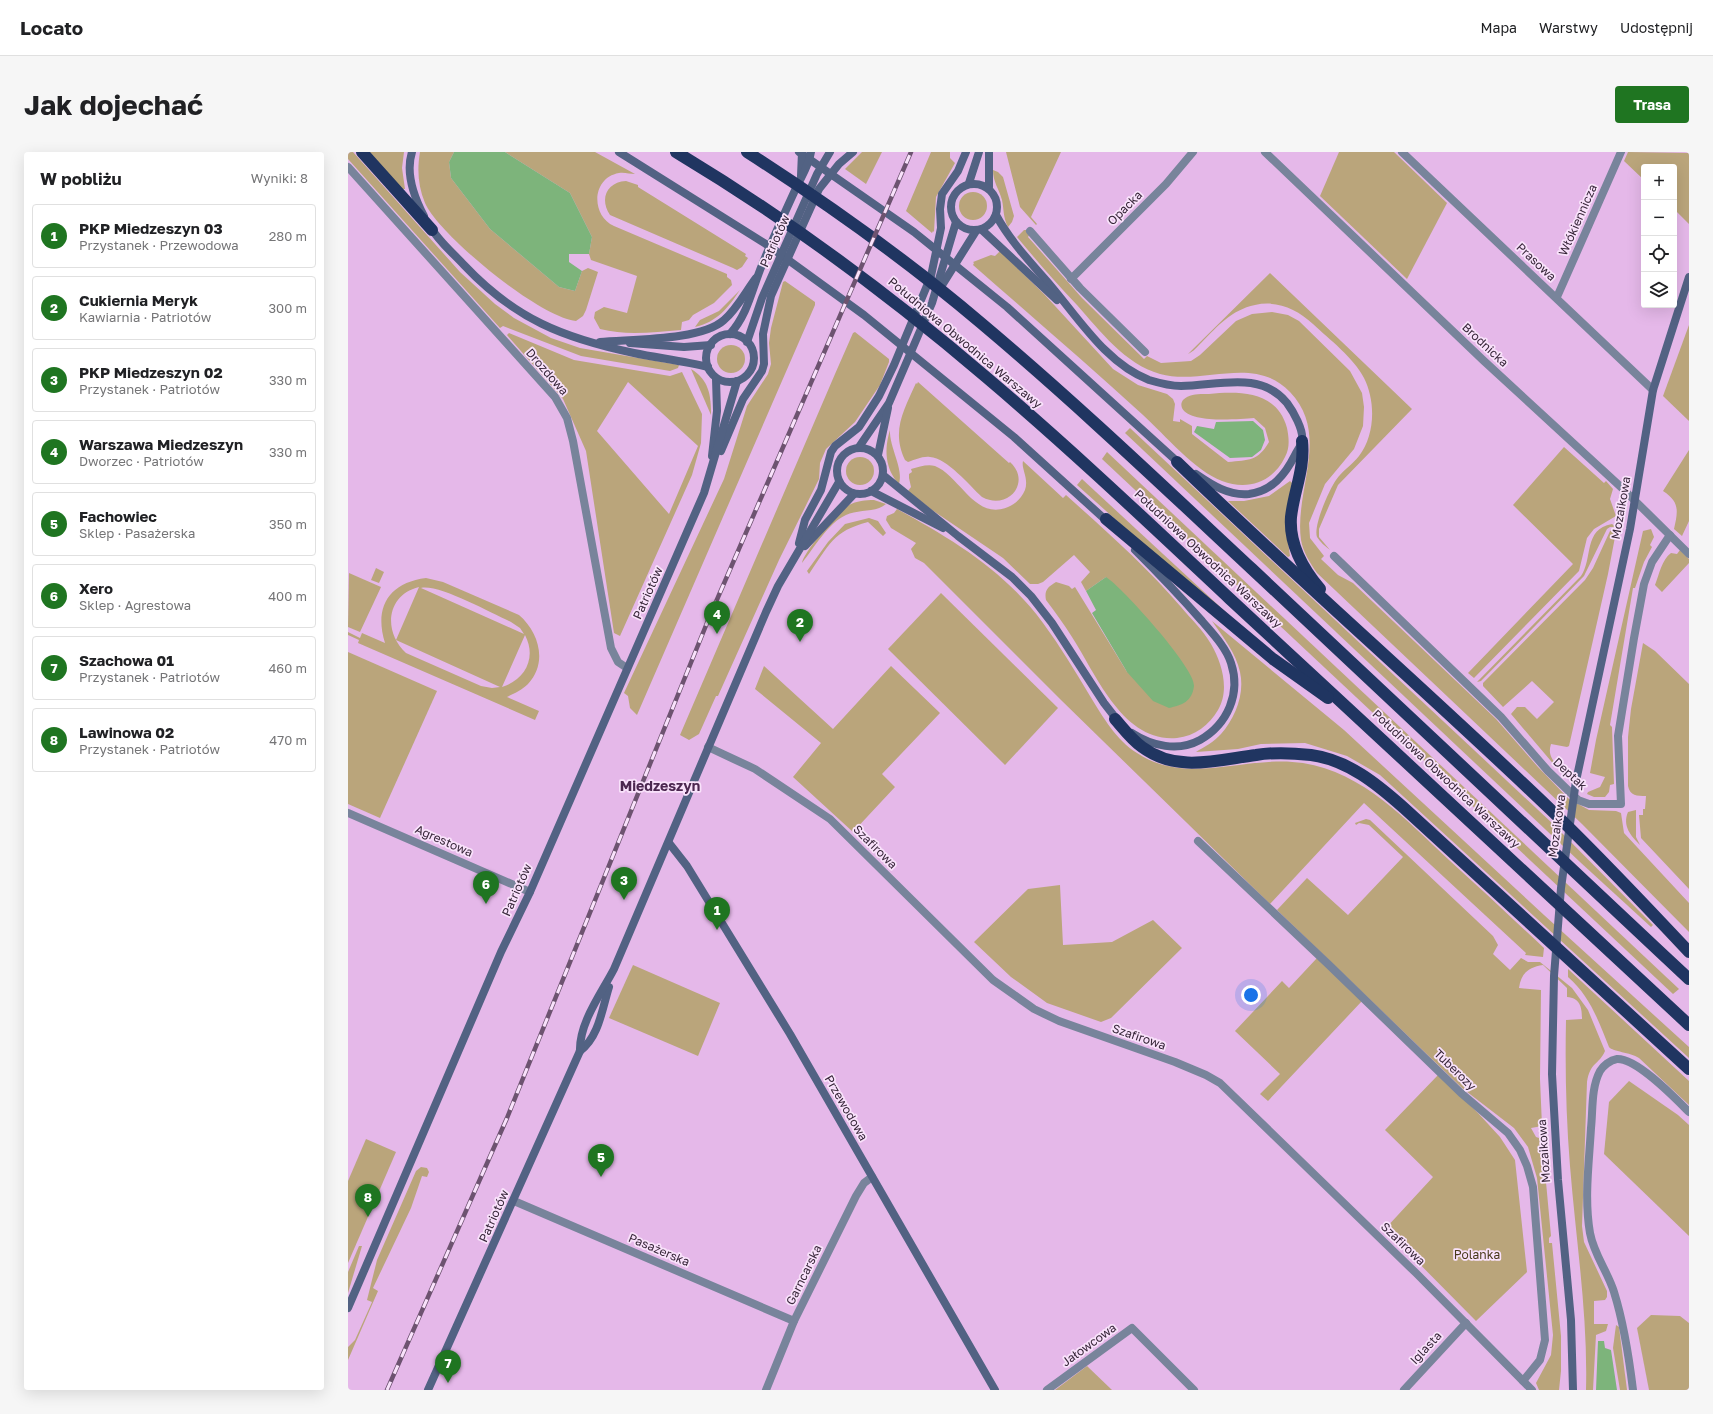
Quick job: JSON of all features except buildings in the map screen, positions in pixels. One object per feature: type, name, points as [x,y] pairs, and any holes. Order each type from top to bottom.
[{"type":"highway","points":[[362,152],[432,230]]},
{"type":"highway","name":"Południowa Obwodnica Warszawy","points":[[676,152],[810,240],[879,290],[951,347],[1077,457],[1513,860],[1689,1025]]},
{"type":"highway","name":"Południowa Obwodnica Warszawy","points":[[748,152],[823,203],[903,262],[979,321],[1028,363],[1208,528],[1689,980]]},
{"type":"highway","points":[[1302,441],[1302,466],[1291,516],[1292,538],[1299,556],[1312,579],[1345,619]]},
{"type":"highway","points":[[1177,462],[1265,547],[1345,619],[1555,814],[1689,952]]},
{"type":"highway","points":[[1106,519],[1273,659],[1366,725]]},
{"type":"highway","points":[[1115,718],[1143,747],[1160,757],[1180,762],[1200,763],[1258,754],[1289,753],[1312,755],[1337,762],[1358,772],[1382,789],[1404,808],[1689,1069]]},
{"type":"main road","points":[[412,152],[410,170],[412,187],[420,208],[432,230],[473,275],[512,308],[551,329],[593,343],[635,353],[708,367]]},
{"type":"main road","points":[[619,152],[769,246],[864,315],[1014,437],[1106,519],[1212,632],[1231,662],[1235,680],[1231,704],[1222,723],[1210,734],[1194,744],[1178,747],[1146,741],[1132,733],[1115,718],[1052,623],[1031,596],[1012,577],[958,536],[883,474]]},
{"type":"main road","points":[[801,152],[801,178]]},
{"type":"main road","points":[[801,152],[914,232],[1007,307],[1177,462],[1220,489],[1234,493],[1248,494],[1263,490],[1284,475],[1302,441],[1294,412],[1286,401],[1274,391],[1260,384],[1244,381],[1180,386],[1164,384],[1148,379],[1123,366],[1017,262],[979,231],[968,230],[956,222]]},
{"type":"main road","name":"Patriotów","points":[[730,334],[737,326],[743,315],[753,292],[760,270],[801,178],[809,164],[811,152]]},
{"type":"main road","points":[[708,481],[743,399],[762,372],[764,364],[763,334],[776,276],[819,189],[839,164],[853,152]]},
{"type":"main road","points":[[795,557],[805,520],[821,490],[831,452],[859,427],[879,396],[894,364],[931,276],[940,236],[942,194],[958,171],[966,152]]},
{"type":"main road","points":[[969,183],[979,152]]},
{"type":"main road","points":[[889,403],[859,447],[846,453],[839,462],[837,474],[839,482],[846,490],[854,494],[871,491],[878,486],[883,474],[878,455],[889,403],[902,371],[932,303],[961,253],[979,231],[994,220],[996,215],[996,199],[989,187],[989,152]]},
{"type":"main road","name":"Patriotów","points":[[748,342],[762,298],[776,276],[817,174],[829,154]]},
{"type":"main road","points":[[932,303],[956,222],[951,206],[953,198],[957,192],[969,183],[979,182],[989,187]]},
{"type":"main road","points":[[996,215],[1028,259],[1091,334]]},
{"type":"main road","points":[[593,343],[685,335],[717,325],[725,319],[760,270]]},
{"type":"main road","name":"Mozaikowa","points":[[1573,1390],[1571,1320],[1554,1135],[1552,1074],[1554,976],[1561,888],[1576,781],[1635,501],[1653,390],[1689,277]]},
{"type":"main road","points":[[730,334],[738,335],[748,342],[751,349],[752,364],[747,374],[737,381],[726,382],[716,379],[708,367],[707,354],[711,345],[719,337],[730,334]]},
{"type":"main road","points":[[611,341],[664,347],[690,348],[711,345]]},
{"type":"main road","name":"Patriotów","points":[[708,481],[717,411],[716,379]]},
{"type":"main road","name":"Patriotów","points":[[348,1308],[501,952],[530,892],[627,668],[666,583],[708,481],[737,381]]},
{"type":"main road","points":[[859,447],[869,449],[878,455]]},
{"type":"main road","name":"Patriotów","points":[[428,1390],[580,1051],[580,1041],[587,1022],[614,970],[766,612],[795,557],[839,482]]},
{"type":"main road","points":[[871,491],[958,536]]},
{"type":"main road","name":"Patriotów","points":[[795,557],[837,510],[854,494]]},
{"type":"main road","name":"Przewodowa","points":[[669,843],[683,859],[710,901],[790,1034],[995,1390]]},
{"type":"street","name":"Opacka","points":[[1071,279],[1166,184],[1194,152]]},
{"type":"street","name":"Brodnicka","points":[[1265,152],[1484,361],[1635,501],[1689,554]]},
{"type":"street","name":"Prasowa","points":[[1402,152],[1557,297],[1653,390]]},
{"type":"street","name":"Włókiennicza","points":[[1557,297],[1621,152]]},
{"type":"street","name":"Drozdowa","points":[[348,167],[555,397],[562,407],[573,441],[610,648],[618,662],[627,668]]},
{"type":"street","points":[[1030,232],[1071,279],[1145,352]]},
{"type":"street","name":"Deptak","points":[[1334,556],[1501,717],[1548,771],[1578,800],[1589,804],[1604,806],[1621,804],[1618,736],[1636,624],[1644,584],[1652,562],[1670,535]]},
{"type":"street","name":"Szafirowa","points":[[708,747],[755,769],[830,819],[993,980],[1034,1010],[1113,1041],[1175,1062],[1220,1083],[1466,1323],[1532,1390]]},
{"type":"street","name":"Agrestowa","points":[[348,813],[530,892]]},
{"type":"street","name":"Tuberozy","points":[[1198,841],[1461,1093],[1508,1133],[1520,1150],[1527,1166],[1533,1187],[1545,1340],[1540,1360],[1523,1381]]},
{"type":"street","points":[[1633,1390],[1627,1345],[1614,1290],[1593,1246],[1590,1232],[1587,1194],[1594,1088],[1600,1070],[1611,1061],[1617,1059],[1626,1061],[1639,1068],[1689,1112]]},
{"type":"street","name":"Garncarska","points":[[766,1390],[794,1321],[856,1196],[864,1183],[872,1177]]},
{"type":"street","name":"Pasażerska","points":[[514,1201],[794,1321]]},
{"type":"street","name":"Iglasta","points":[[1404,1390],[1466,1323]]},
{"type":"street","name":"Jałowcowa","points":[[1047,1390],[1132,1328],[1194,1390]]},
{"type":"green space","points":[[348,152],[353,152],[460,272],[495,304],[514,318],[551,338],[580,348],[679,365],[678,368],[670,371],[581,356],[503,326],[500,328],[348,159]]},
{"type":"green space","points":[[369,152],[404,152],[402,168],[405,189],[402,189]]},
{"type":"green space","points":[[420,152],[454,152],[449,162],[451,178],[490,229],[559,287],[575,291],[582,271],[588,268],[598,272],[583,316],[576,321],[560,316],[539,306],[492,273],[450,235],[434,217],[425,203],[419,178]]},
{"type":"green space","points":[[505,152],[595,152],[635,174],[619,173],[610,176],[603,182],[599,189],[597,198],[601,214],[606,221],[614,226],[727,274],[727,277],[731,280],[732,285],[714,303],[693,315],[689,320],[682,322],[681,330],[630,333],[600,329],[594,318],[595,312],[604,307],[627,313],[637,276],[591,260],[589,254],[592,237],[570,193]]},
{"type":"green space","points":[[862,152],[882,152],[866,184],[845,169]]},
{"type":"green space","points":[[931,152],[950,152],[950,158],[955,163],[936,197],[934,232],[933,231],[932,233],[906,211]]},
{"type":"green space","points":[[1006,152],[1061,152],[1031,217],[1037,224],[1036,225],[1020,207]]},
{"type":"green space","points":[[1339,152],[1394,152],[1447,203],[1407,279],[1320,196]]},
{"type":"green space","points":[[1628,152],[1689,153],[1689,224],[1677,212],[1677,164],[1641,164],[1641,177],[1624,161]]},
{"type":"green space","points":[[993,170],[998,172],[1003,177],[1014,216],[1008,227],[1004,217],[1002,200],[994,178]]},
{"type":"green space","points":[[626,181],[638,185],[638,187],[746,254],[745,256],[748,258],[742,267],[737,270],[610,215],[605,203],[607,192],[614,184]]},
{"type":"green space","points":[[973,192],[983,196],[987,206],[983,216],[973,220],[963,216],[959,206],[963,196]]},
{"type":"green space","points":[[1024,230],[1027,230],[1030,234],[1028,237],[1082,298],[1144,359],[1147,356],[1161,363],[1191,361],[1200,355],[1236,321],[1252,314],[1272,312],[1288,315],[1299,321],[1350,371],[1362,393],[1364,407],[1363,426],[1354,449],[1325,484],[1309,523],[1310,538],[1324,556],[1321,559],[1338,575],[1353,583],[1496,719],[1538,767],[1569,799],[1589,810],[1616,811],[1621,813],[1624,833],[1689,903],[1689,932],[1582,824],[1317,573],[1305,553],[1301,540],[1300,521],[1310,445],[1308,426],[1302,409],[1290,392],[1276,381],[1261,375],[1228,373],[1193,377],[1176,377],[1160,374],[1136,363],[1124,355],[1104,336],[1024,246],[1017,237]]},
{"type":"green space","points":[[1000,251],[1044,294],[1113,369],[1138,385],[1167,394],[1173,399],[1175,404],[1173,421],[1180,422],[1180,419],[1192,426],[1192,434],[1228,462],[1247,460],[1261,453],[1269,442],[1265,428],[1254,418],[1215,419],[1194,416],[1187,413],[1182,408],[1181,404],[1183,400],[1196,394],[1233,393],[1256,396],[1266,400],[1275,407],[1282,416],[1287,428],[1289,439],[1287,454],[1280,466],[1274,473],[1259,482],[1241,485],[1222,481],[1201,469],[1080,358],[973,265],[973,262],[991,255],[995,256]]},
{"type":"green space","points":[[1270,273],[1412,409],[1338,485],[1319,529],[1319,537],[1330,550],[1317,537],[1316,532],[1319,517],[1333,485],[1341,474],[1359,456],[1364,448],[1371,428],[1371,397],[1364,378],[1354,363],[1341,349],[1300,314],[1286,307],[1271,304],[1246,307],[1232,315],[1188,354]]},
{"type":"green space","points":[[785,281],[815,302],[815,305],[637,715],[630,708],[628,696],[624,693],[724,479],[747,406],[768,374],[771,364],[769,343],[771,328],[783,282]]},
{"type":"green space","points":[[740,290],[731,303],[716,318],[703,325],[695,327],[700,320],[719,311]]},
{"type":"green space","points":[[1689,325],[1689,421],[1663,396]]},
{"type":"green space","points":[[855,332],[889,359],[880,385],[855,422],[826,449],[820,463],[819,479],[779,560],[718,696],[716,696],[699,734],[689,740],[680,735],[835,374],[853,333]]},
{"type":"green space","points":[[509,333],[574,360],[670,376],[682,372],[702,414],[701,443],[692,475],[620,636],[614,633],[586,451],[563,399],[507,335]],"holes":[[[628,382],[698,446],[669,514],[597,431]]]},
{"type":"green space","points":[[731,345],[741,349],[745,359],[741,369],[731,373],[721,369],[717,359],[721,349]]},
{"type":"green space","points":[[691,369],[702,378],[708,389],[711,415]]},
{"type":"green space","points":[[918,382],[1009,463],[1010,462],[1016,470],[1019,478],[1018,486],[1008,497],[1000,500],[992,500],[982,497],[950,467],[937,459],[924,457],[908,462],[905,460],[899,440],[899,430],[907,402],[916,383],[917,384]]},
{"type":"green space","points":[[1130,428],[1552,823],[1653,925],[1651,927],[1580,862],[1125,433]]},
{"type":"green space","points":[[890,430],[890,437],[900,472],[899,484],[894,478],[888,465],[887,444]]},
{"type":"green space","points":[[1564,447],[1604,483],[1606,481],[1613,489],[1610,499],[1616,516],[1594,529],[1587,538],[1579,571],[1474,678],[1468,673],[1573,564],[1513,505]]},
{"type":"green space","points":[[1689,450],[1689,521],[1682,536],[1674,529],[1677,512],[1675,503],[1669,495],[1663,491]]},
{"type":"green space","points":[[1107,452],[1679,989],[1673,994],[1102,459]]},
{"type":"green space","points":[[860,457],[870,461],[874,471],[870,481],[860,485],[850,481],[846,471],[850,461]]},
{"type":"green space","points":[[1023,461],[1063,498],[1066,495],[1125,549],[1168,592],[1208,639],[1215,651],[1221,668],[1224,694],[1218,710],[1201,729],[1184,737],[1158,737],[1141,730],[1126,718],[1102,687],[1069,632],[1046,600],[1047,589],[1056,582],[1069,586],[1072,589],[1075,587],[1127,672],[1106,577],[1086,591],[1081,582],[1090,572],[1074,555],[1043,582],[1038,584],[1030,584],[1003,558],[932,510],[908,491],[911,487],[909,474],[912,472],[911,469],[932,465],[944,471],[968,496],[986,508],[996,510],[1008,507],[1018,501],[1025,490],[1026,478]]},
{"type":"green space","points":[[1082,479],[1230,616],[1153,553],[1077,485]]},
{"type":"green space","points":[[1290,481],[1292,483],[1285,521],[1290,556],[1288,557],[1228,501],[1244,501],[1269,496]]},
{"type":"green space","points":[[874,500],[886,504],[877,509],[851,513],[839,519],[816,543],[802,563],[804,557],[815,541],[844,509],[855,503]]},
{"type":"green space","points":[[897,509],[938,532],[995,572],[1012,587],[1043,623],[1110,728],[1129,748],[1157,763],[1177,768],[1197,769],[1282,761],[1303,763],[1325,768],[1345,776],[1383,800],[1417,830],[1544,948],[1543,957],[1525,955],[1526,953],[1364,803],[1270,904],[1061,700],[924,563],[915,558],[911,549],[916,543],[891,528],[886,520],[887,516],[894,513]]},
{"type":"green space","points":[[869,518],[878,521],[886,533],[883,536],[868,522],[847,530],[833,540],[809,574],[807,571],[828,542],[845,524]]},
{"type":"green space","points":[[1612,524],[1616,527],[1610,527],[1607,529],[1584,576],[1481,681],[1477,682],[1581,576],[1585,569],[1593,538],[1603,527]]},
{"type":"green space","points":[[1651,529],[1654,537],[1650,545],[1652,547],[1644,562],[1635,588],[1633,588],[1610,725],[1612,727],[1614,784],[1610,785],[1609,792],[1605,797],[1594,797],[1587,794],[1588,792],[1600,787],[1605,777],[1590,773],[1596,740],[1643,531]]},
{"type":"green space","points":[[1613,530],[1615,537],[1608,574],[1569,746],[1567,747],[1551,744],[1550,748],[1552,759],[1564,770],[1564,773],[1556,767],[1511,714],[1517,707],[1525,707],[1537,719],[1554,702],[1532,681],[1503,707],[1483,686],[1483,683],[1585,580],[1593,568],[1610,531]]},
{"type":"green space","points":[[1680,550],[1689,559],[1689,563],[1662,592],[1655,585],[1661,568],[1665,559],[1671,553],[1677,554]]},
{"type":"green space","points":[[376,568],[384,572],[379,583],[371,580]]},
{"type":"green space","points":[[349,573],[381,587],[360,632],[348,627]]},
{"type":"green space","points":[[426,578],[443,582],[519,615],[526,622],[536,639],[539,657],[538,667],[528,684],[521,690],[507,697],[539,711],[535,720],[358,643],[359,640],[348,635],[348,632],[360,638],[362,633],[385,643],[381,619],[383,608],[387,599],[402,585]],"holes":[[[419,587],[396,640],[391,625],[394,606],[408,591]],[[421,588],[440,590],[465,600],[511,622],[520,628],[524,634]],[[525,635],[530,652],[527,667],[523,674],[510,684],[502,687]],[[396,640],[500,687],[492,688],[481,686],[406,653]]]},
{"type":"green space","points":[[941,593],[1058,708],[1005,765],[888,649]]},
{"type":"green space","points":[[1212,621],[1344,730],[1689,1047],[1689,1058],[1380,775],[1347,756],[1305,743],[1261,744],[1238,749],[1196,752],[1221,734],[1231,721],[1238,705],[1241,689],[1238,665],[1229,645]]},
{"type":"green space","points":[[1643,643],[1655,651],[1689,684],[1689,889],[1641,838],[1639,815],[1643,815],[1646,796],[1632,794],[1628,786],[1628,737],[1631,709]]},
{"type":"green space","points":[[348,652],[437,691],[380,818],[348,804]]},
{"type":"green space","points":[[764,666],[833,729],[891,666],[940,713],[882,774],[895,787],[853,832],[793,777],[821,743],[755,689]]},
{"type":"green space","points":[[1636,810],[1636,837],[1640,845],[1628,830],[1626,822],[1628,812]]},
{"type":"green space","points":[[1366,819],[1370,820],[1493,936],[1498,945],[1493,954],[1510,970],[1521,958],[1528,962],[1540,962],[1572,988],[1588,1010],[1605,1051],[1603,1056],[1592,1067],[1587,1082],[1582,1226],[1584,1242],[1607,1291],[1607,1297],[1605,1300],[1594,1301],[1594,1324],[1608,1324],[1606,1331],[1596,1335],[1593,1390],[1586,1390],[1585,1334],[1570,1166],[1566,1093],[1566,1020],[1582,1019],[1581,1007],[1575,999],[1567,997],[1567,988],[1543,965],[1529,969],[1521,979],[1519,988],[1541,990],[1540,1079],[1542,1126],[1531,1128],[1536,1137],[1542,1139],[1551,1236],[1549,1238],[1549,1243],[1552,1243],[1561,1336],[1561,1371],[1559,1390],[1539,1390],[1536,1383],[1551,1355],[1553,1335],[1537,1178],[1528,1147],[1514,1128],[1462,1088],[1277,910],[1307,878],[1348,915],[1403,857],[1369,825],[1359,823],[1356,825],[1355,823]]},
{"type":"green space","points":[[1060,885],[1063,945],[1112,942],[1153,920],[1182,948],[1111,1018],[1101,1022],[1047,1003],[1011,977],[974,942],[1028,889]]},
{"type":"green space","points":[[1317,958],[1362,1001],[1268,1101],[1260,1094],[1280,1074],[1235,1031],[1282,981],[1289,988]]},
{"type":"green space","points":[[633,965],[720,1003],[698,1056],[609,1018]]},
{"type":"green space","points":[[1568,969],[1689,1081],[1689,1105],[1639,1058],[1609,1047],[1588,1001],[1576,984],[1568,977]]},
{"type":"green space","name":"Polanka","points":[[1439,1074],[1500,1137],[1515,1160],[1527,1272],[1476,1321],[1385,1229],[1433,1177],[1385,1130]]},
{"type":"green space","points":[[1629,1081],[1678,1115],[1689,1125],[1689,1236],[1604,1154],[1609,1102]]},
{"type":"green space","points":[[366,1139],[396,1152],[348,1263],[348,1181]]},
{"type":"green space","points":[[421,1167],[427,1168],[429,1172],[427,1177],[422,1176],[411,1208],[373,1288],[378,1291],[348,1360],[348,1347],[355,1340],[372,1302],[367,1300],[377,1260],[416,1171]]},
{"type":"green space","points":[[359,1246],[362,1246],[348,1293],[348,1272]]},
{"type":"green space","points":[[1651,1315],[1680,1316],[1689,1323],[1689,1390],[1649,1390],[1637,1328]]},
{"type":"green space","points":[[1616,1325],[1619,1327],[1627,1390],[1620,1390],[1613,1348]]},
{"type":"green space","points":[[1087,1366],[1112,1390],[1055,1390]]},
{"type":"shaded area","points":[[454,152],[505,152],[570,193],[592,237],[589,254],[569,254],[569,262],[582,271],[575,291],[559,287],[490,229],[451,178],[449,162]]},
{"type":"shaded area","points":[[1253,421],[1263,430],[1265,440],[1261,450],[1252,457],[1230,458],[1194,432],[1197,426],[1214,429],[1216,422]]},
{"type":"shaded area","points":[[1106,577],[1141,611],[1183,663],[1194,686],[1191,696],[1186,702],[1169,708],[1153,701],[1127,672],[1092,613],[1096,610],[1086,591]]},
{"type":"shaded area","points":[[1598,1341],[1604,1341],[1605,1348],[1611,1350],[1617,1390],[1596,1390]]},
{"type":"railway","points":[[387,1390],[507,1118],[709,618],[911,152]]},
{"type":"place","name":"Warszawa Miedzeszyn","points":[[717,634]]},
{"type":"place","name":"Cukiernia Meryk","points":[[800,642]]},
{"type":"place","name":"PKP Miedzeszyn 02","points":[[624,900]]},
{"type":"place","name":"Xero","points":[[486,904]]},
{"type":"place","name":"PKP Miedzeszyn 03","points":[[717,930]]},
{"type":"place","name":"Fachowiec","points":[[601,1177]]},
{"type":"place","name":"Lawinowa 02","points":[[368,1217]]},
{"type":"place","name":"Szachowa 01","points":[[448,1383]]},
{"type":"district","name":"Miedzeszyn","points":[[660,786]]}]
